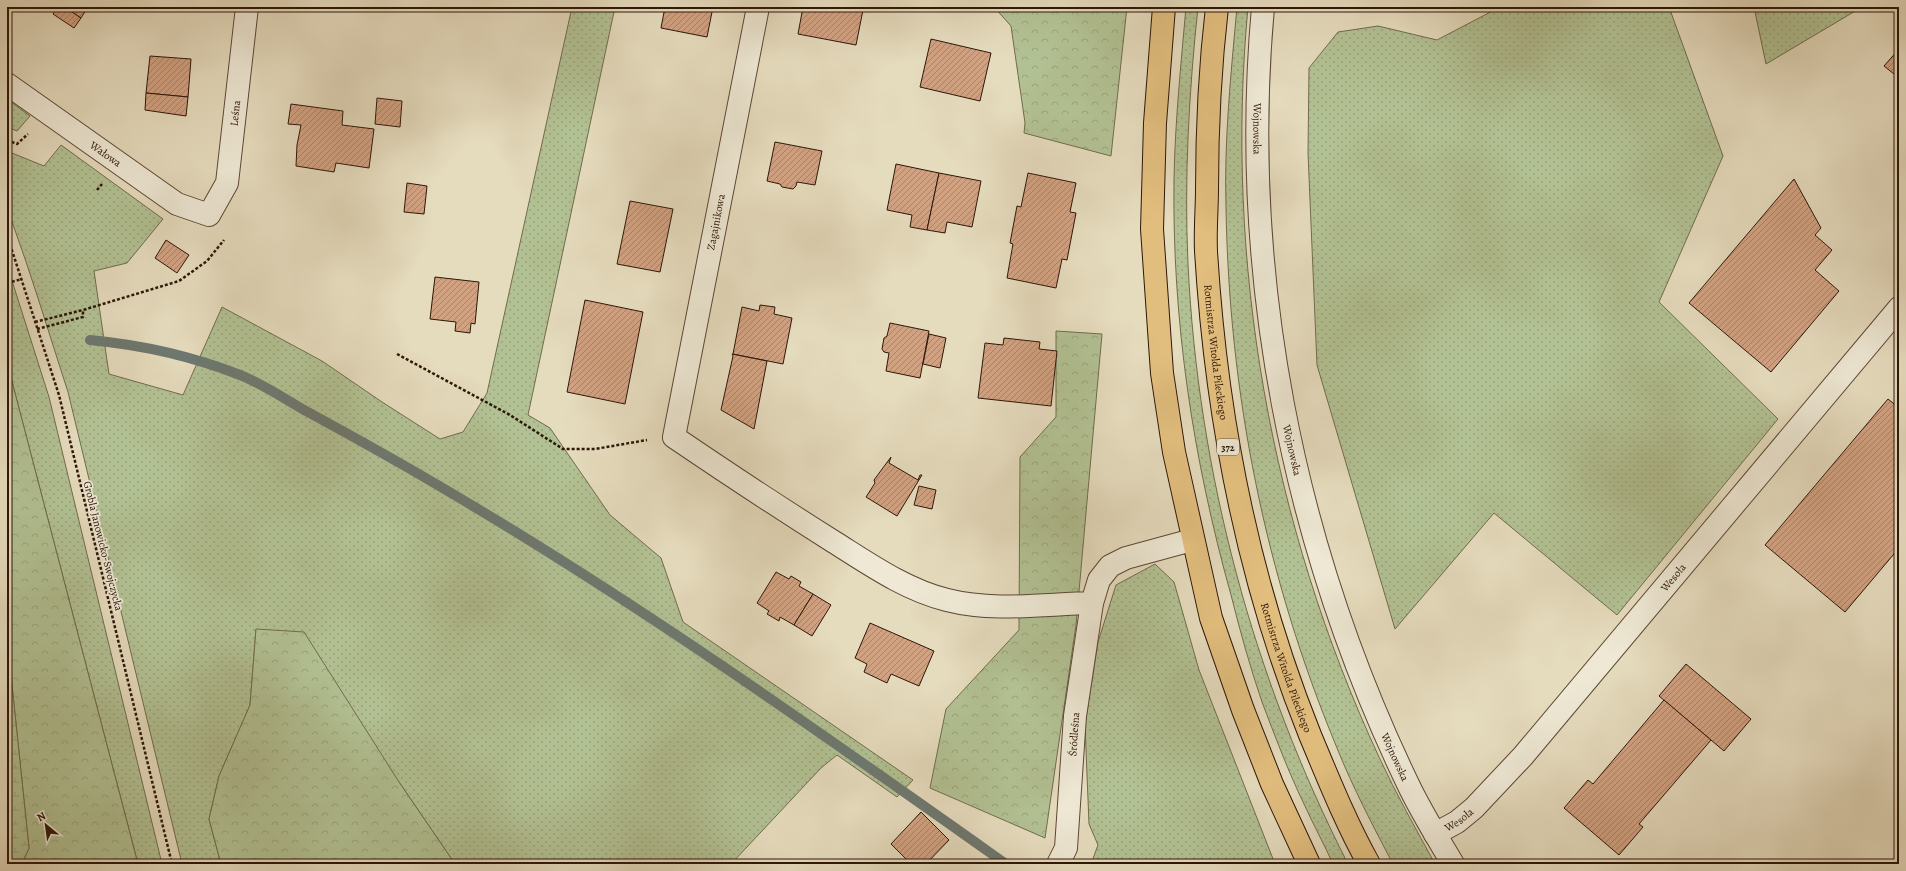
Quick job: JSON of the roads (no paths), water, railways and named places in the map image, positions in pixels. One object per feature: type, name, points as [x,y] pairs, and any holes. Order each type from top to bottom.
[{"type":"main road","points":[[1164,7],[1155,123],[1152,229],[1162,373],[1174,452],[1192,540],[1211,618],[1242,710],[1272,784],[1309,864]]},
{"type":"main road","name":"Rotmistrza Witolda Pileckiego","points":[[1217,7],[1210,101],[1206,249],[1215,357],[1225,433],[1244,524],[1266,609],[1294,693],[1325,771],[1369,864]]},
{"type":"street","name":"Leśna","points":[[209,215],[227,183],[247,7]]},
{"type":"street","name":"Zagajnikowa","points":[[758,7],[674,437],[762,497],[894,579],[946,600],[993,606],[1031,607],[1092,603]]},
{"type":"street","name":"Wojnowska","points":[[1263,7],[1258,102],[1261,244],[1269,326],[1289,438],[1306,510],[1325,572],[1363,683],[1407,783],[1452,864]]},
{"type":"street","name":"Wałowa","points":[[7,84],[177,204],[209,215]]},
{"type":"street","name":"Wesoła","points":[[1435,834],[1457,822],[1474,808],[1523,756],[1899,308]]},
{"type":"street","name":"Śródleśna","points":[[1058,864],[1066,848],[1075,716],[1092,603],[1099,580],[1110,566],[1126,558],[1192,540]]},
{"type":"waterway","points":[[90,340],[166,352],[204,362],[240,375],[265,387],[408,468],[514,531],[657,622],[798,717],[1006,864]]}]
